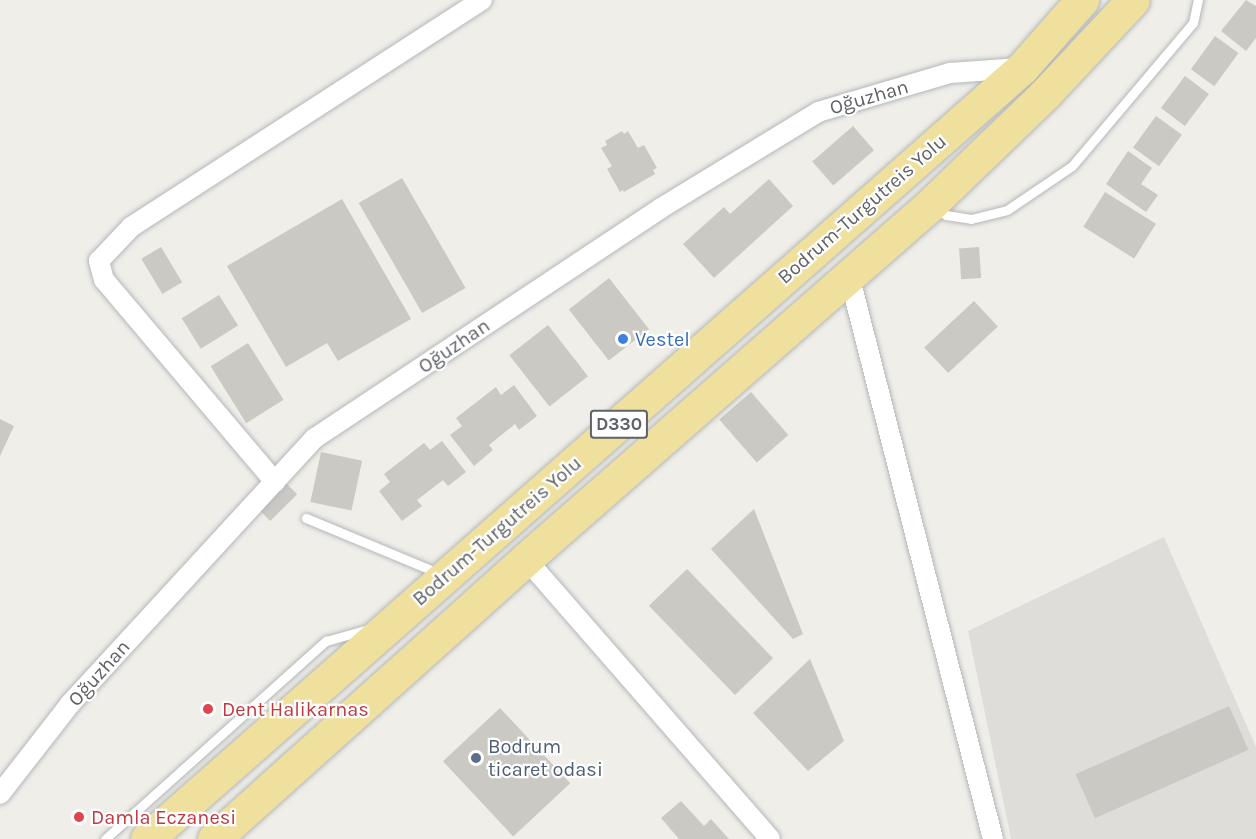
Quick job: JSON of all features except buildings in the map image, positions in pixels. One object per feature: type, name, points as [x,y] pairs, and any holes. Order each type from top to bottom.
[{"type":"highway","name":"Bodrum-Turgutreis Yolu","points":[[147,839],[1022,68],[1082,0]]},
{"type":"highway","name":"Bodrum-Turgutreis Yolu","points":[[214,839],[526,559],[929,206],[1046,93],[1133,0]]},
{"type":"street","points":[[275,483],[104,279],[99,261],[131,226],[482,0]]},
{"type":"street","name":"Oğuzhan","points":[[0,794],[70,704],[315,438],[661,208],[818,112],[950,74],[1022,68]]},
{"type":"street","points":[[849,275],[993,839]]},
{"type":"street","points":[[526,559],[771,839]]},
{"type":"lane","points":[[929,206],[946,215],[971,219],[1007,210],[1072,166],[1193,23],[1198,0]]},
{"type":"lane","points":[[306,518],[446,576]]},
{"type":"lane","points":[[105,839],[326,641],[393,622]]},
{"type":"shaded area","points":[[1164,537],[1256,747],[1256,839],[1011,839],[968,631]]},
{"type":"place","name":"Vestel","points":[[623,339]]},
{"type":"place","name":"Dent Halikarnas","points":[[208,709]]},
{"type":"place","name":"Bodrum ticaret odasi","points":[[476,758]]},
{"type":"place","name":"Damla Eczanesi","points":[[79,817]]}]
